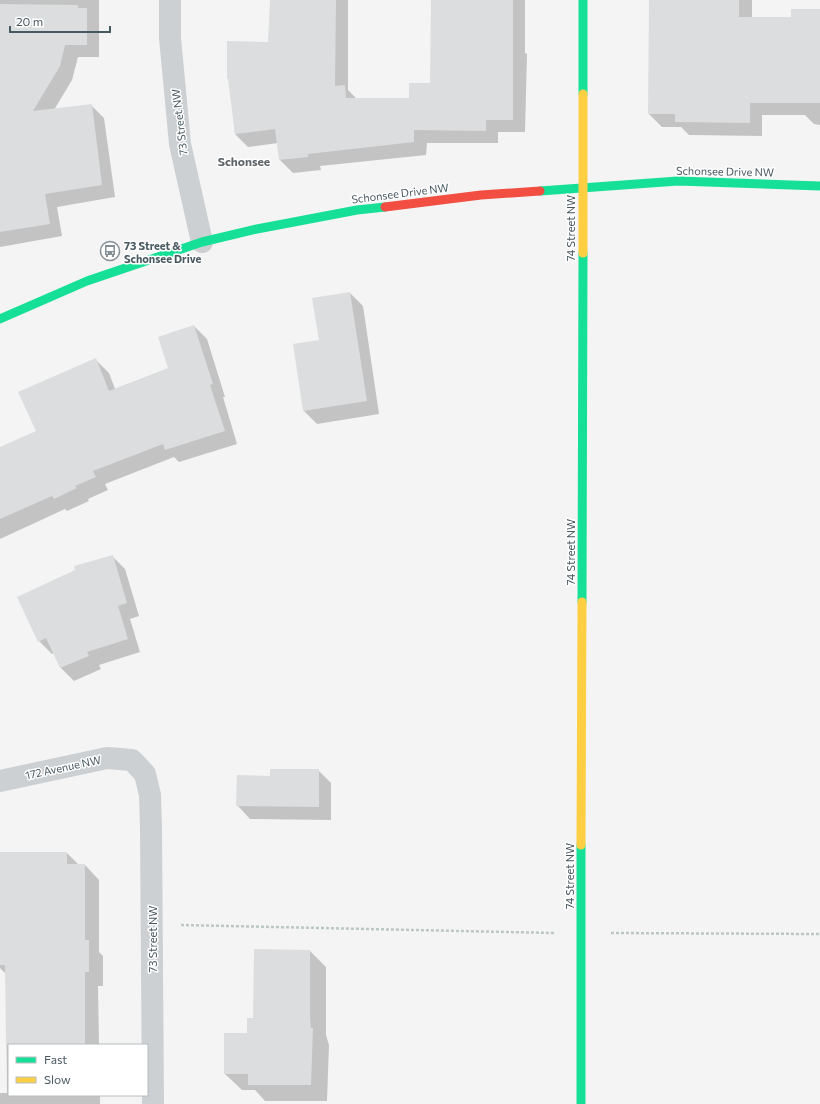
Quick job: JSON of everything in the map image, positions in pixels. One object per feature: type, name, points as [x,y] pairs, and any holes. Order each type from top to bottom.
[{"type":"street","name":"73 Street NW","points":[[170,0],[170,38],[180,144],[202,242]]},
{"type":"street","name":"74 Street NW","points":[[581,1104],[583,0]]},
{"type":"street","name":"Schonsee Drive NW","points":[[0,319],[87,281],[202,242],[257,229],[357,210],[481,195],[678,181],[820,186]]},
{"type":"street","name":"172 Avenue NW","points":[[0,781],[108,758],[132,760],[145,774]]},
{"type":"street","name":"73 Street NW","points":[[145,774],[150,802],[153,1104]]},
{"type":"path","points":[[152,925],[581,933],[820,934]]},
{"type":"building","points":[[270,0],[336,0],[335,86],[345,85],[346,98],[409,98],[409,83],[430,83],[431,0],[513,0],[513,120],[486,120],[486,131],[414,130],[414,142],[308,154],[308,157],[279,160],[275,129],[235,134],[227,79],[227,41],[268,42]]},
{"type":"building","points":[[649,0],[739,0],[739,17],[791,17],[791,9],[820,9],[820,103],[750,103],[750,123],[675,122],[675,114],[648,114]]},
{"type":"building","points":[[0,4],[78,5],[78,8],[87,8],[87,45],[65,45],[60,66],[33,111],[92,104],[102,185],[45,194],[50,224],[0,232]]},
{"type":"building","points":[[350,292],[367,401],[303,411],[293,344],[319,340],[312,298]]},
{"type":"building","points":[[194,325],[213,384],[210,385],[225,431],[165,450],[163,444],[93,471],[96,477],[75,486],[77,488],[54,499],[52,496],[0,519],[0,447],[36,431],[18,392],[96,358],[109,391],[168,368],[158,337]]},
{"type":"building","points":[[113,555],[127,603],[118,606],[128,639],[87,652],[89,656],[60,668],[46,638],[38,642],[17,597],[75,570],[74,566]]},
{"type":"building","points":[[270,769],[319,769],[319,807],[236,806],[237,775],[270,776]]},
{"type":"building","points":[[0,852],[67,852],[67,864],[85,864],[85,940],[89,940],[89,972],[85,972],[85,1044],[6,1045],[5,965],[0,965]]},
{"type":"building","points":[[254,949],[310,950],[310,1018],[311,1028],[313,1028],[311,1085],[248,1085],[248,1074],[224,1074],[224,1033],[247,1033],[247,1018],[253,1018]]},
{"type":"traffic: fast","points":[[583,0],[583,94]]},
{"type":"traffic: fast","points":[[540,191],[678,181],[820,186]]},
{"type":"traffic: fast","points":[[0,319],[87,281],[202,242],[257,229],[357,210],[385,207]]},
{"type":"traffic: fast","points":[[582,602],[583,253]]},
{"type":"traffic: fast","points":[[581,845],[581,1104]]},
{"type":"traffic: slow","points":[[583,94],[583,253]]},
{"type":"traffic: slow","points":[[581,845],[582,602]]},
{"type":"traffic: jam","points":[[385,207],[481,195],[540,191]]},
{"type":"place","name":"73 Street & Schonsee Drive","points":[[110,251]]},
{"type":"district","name":"Schonsee","points":[[244,161]]}]
